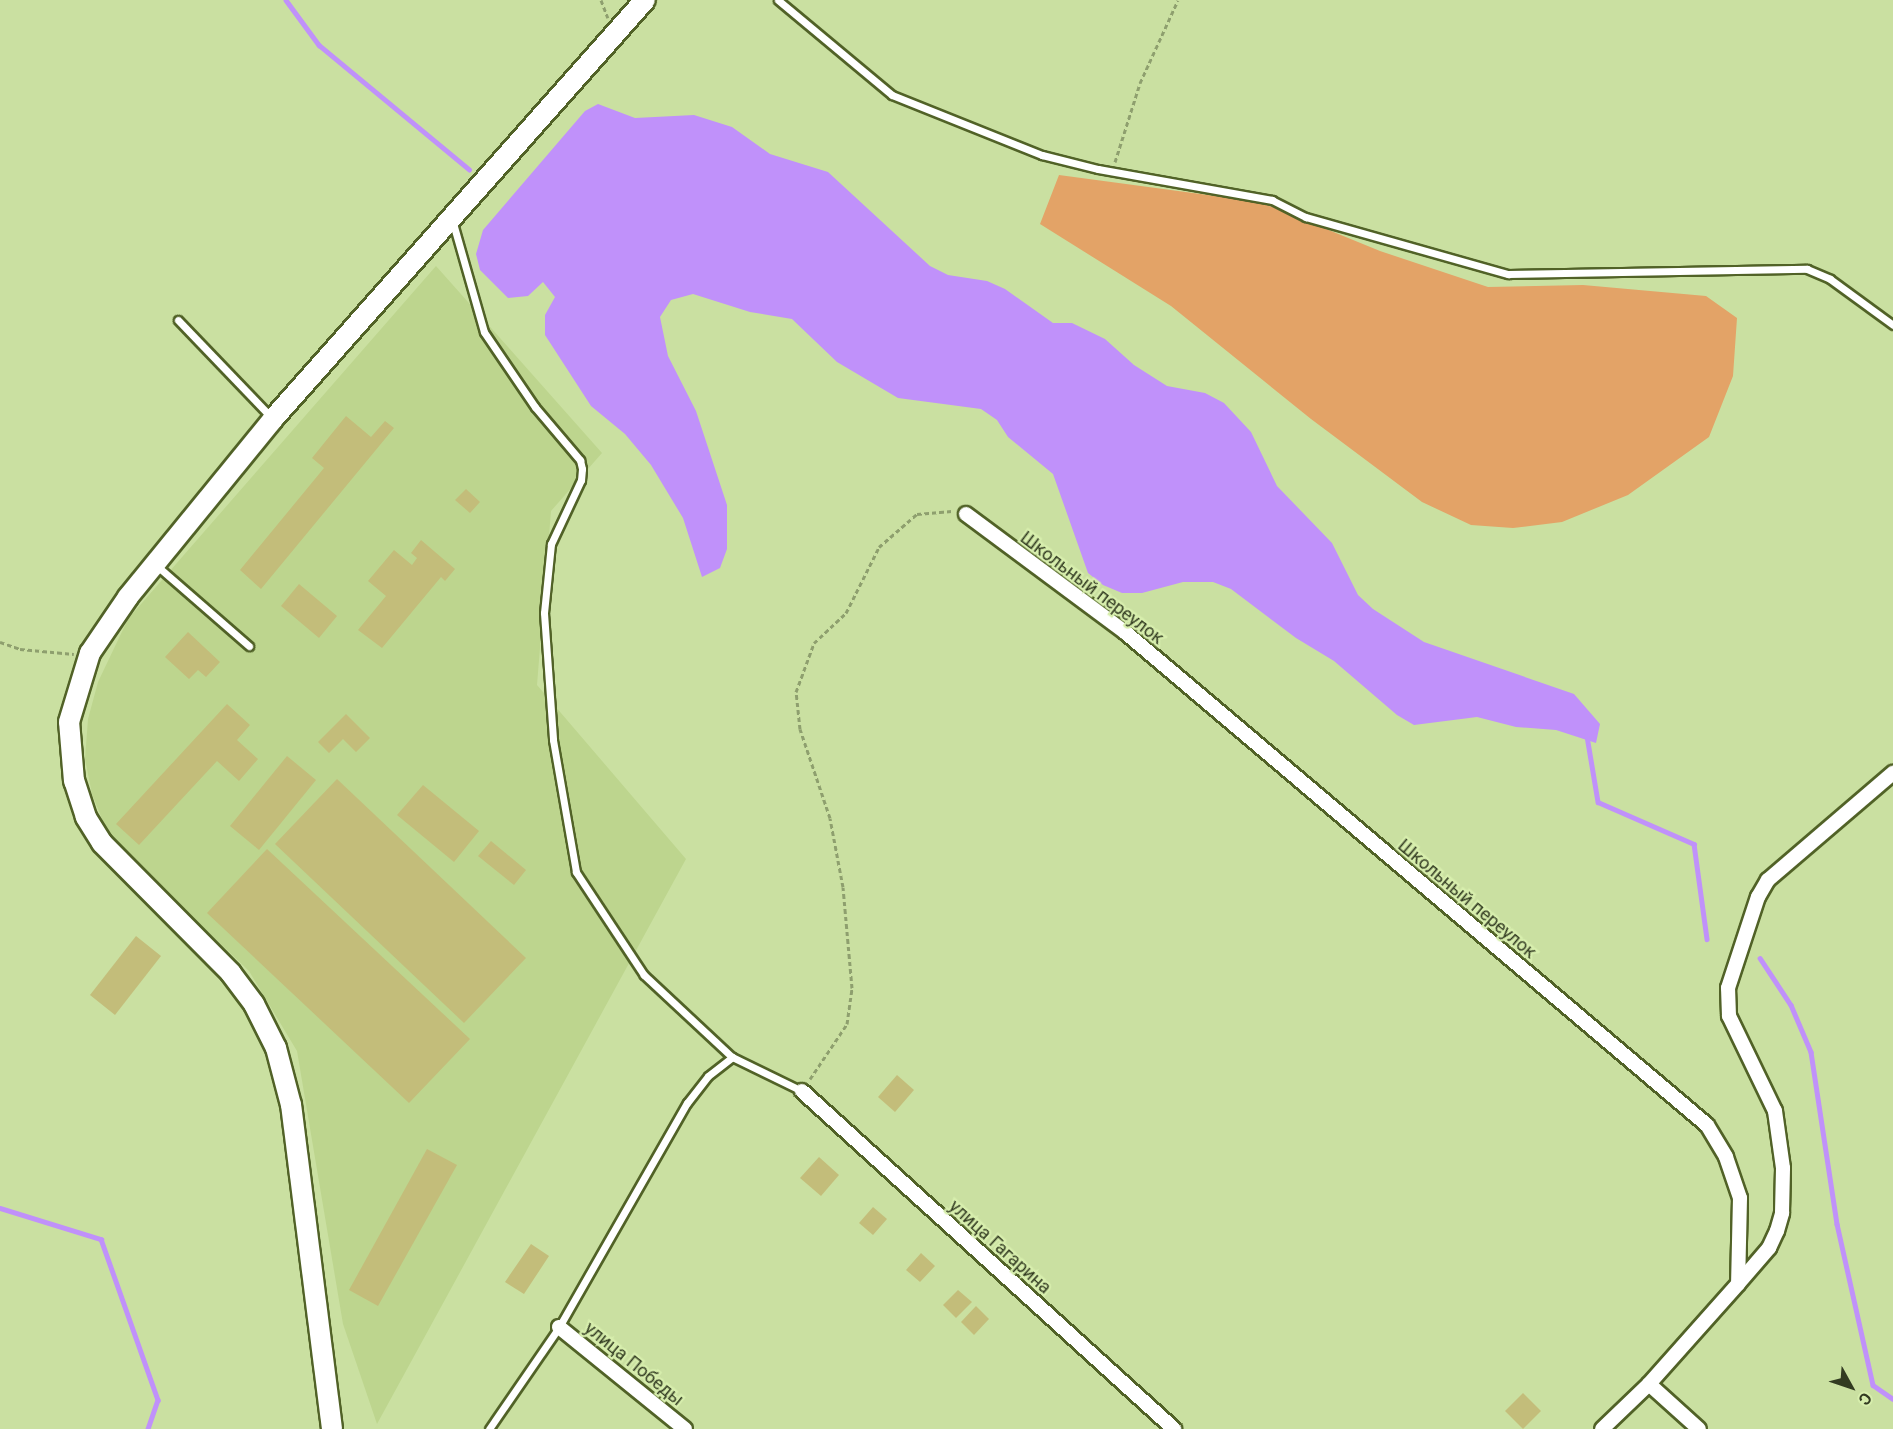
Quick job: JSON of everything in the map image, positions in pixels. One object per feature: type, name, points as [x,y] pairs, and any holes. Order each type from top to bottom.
[{"type":"street","points":[[332,1429],[285,1075],[266,1026],[231,973],[132,877],[102,843],[86,817],[74,781],[69,722],[90,653],[107,625],[155,564],[273,419],[452,221],[645,0]]},
{"type":"street","name":"Школьный переулок","points":[[966,514],[1126,633],[1707,1125],[1726,1156],[1740,1198],[1738,1284]]},
{"type":"street","points":[[1602,1429],[1649,1384],[1738,1284],[1769,1248],[1777,1231],[1782,1213],[1783,1168],[1775,1111],[1729,1016],[1728,988],[1758,897],[1768,880],[1893,773]]},
{"type":"street","name":"улица Гагарина","points":[[802,1091],[1174,1429]]},
{"type":"street","name":"улица Победы","points":[[559,1327],[685,1429]]},
{"type":"street","points":[[1649,1384],[1700,1429]]},
{"type":"lane","points":[[778,0],[892,95],[1042,155],[1108,171],[1272,200],[1306,217],[1508,274],[1807,269],[1830,279],[1893,325]]},
{"type":"lane","points":[[452,221],[484,332],[534,407],[580,460],[582,469],[581,480],[551,544],[544,613],[552,740],[576,872],[644,975],[732,1058],[802,1091]]},
{"type":"lane","points":[[178,320],[273,419]]},
{"type":"lane","points":[[155,564],[249,646]]},
{"type":"lane","points":[[489,1429],[559,1327],[687,1103],[708,1076],[732,1058]]},
{"type":"path","points":[[1108,171],[1119,151],[1144,74],[1178,0]]},
{"type":"path","points":[[802,1091],[847,1024],[852,988],[843,887],[830,818],[800,729],[796,692],[803,665],[814,643],[846,613],[879,547],[897,528],[917,514],[942,509],[966,514]]},
{"type":"path","points":[[0,642],[20,649],[90,653]]},
{"type":"shaded area","points":[[598,104],[635,118],[694,115],[732,127],[770,154],[828,172],[930,266],[948,275],[987,281],[1005,289],[1053,323],[1072,323],[1105,339],[1134,365],[1167,386],[1205,393],[1224,403],[1251,432],[1277,486],[1332,543],[1358,595],[1373,609],[1424,642],[1574,694],[1600,724],[1596,743],[1556,730],[1516,727],[1477,717],[1414,725],[1397,715],[1334,661],[1296,638],[1231,589],[1213,582],[1183,582],[1142,593],[1122,593],[1103,585],[1088,573],[1053,474],[1008,437],[997,420],[981,409],[898,398],[837,362],[792,319],[750,312],[693,294],[671,300],[660,317],[668,356],[696,411],[727,505],[727,549],[720,568],[702,577],[683,518],[651,465],[625,434],[591,406],[545,335],[545,315],[555,297],[543,282],[528,296],[508,298],[480,270],[476,254],[483,230],[585,111]]},
{"type":"shaded area","points":[[1059,175],[1260,202],[1380,251],[1488,287],[1583,285],[1706,296],[1737,318],[1733,376],[1709,437],[1628,495],[1562,522],[1513,528],[1471,525],[1422,502],[1311,419],[1171,306],[1040,224]]},
{"type":"shaded area","points":[[436,266],[602,453],[551,511],[537,685],[686,859],[377,1424],[343,1324],[297,1051],[249,971],[127,855],[106,829],[92,794],[85,759],[88,719],[98,682],[128,619]]},
{"type":"building","points":[[346,416],[371,437],[385,421],[394,428],[261,589],[240,570],[324,468],[312,458]]},
{"type":"building","points":[[466,489],[480,502],[470,513],[455,500]]},
{"type":"building","points":[[421,540],[455,569],[445,581],[441,577],[382,648],[358,630],[386,596],[368,581],[394,550],[412,565],[417,558],[411,553]]},
{"type":"building","points":[[299,584],[337,616],[319,638],[281,606]]},
{"type":"building","points":[[188,632],[220,662],[206,677],[198,670],[189,679],[165,657]]},
{"type":"building","points":[[227,704],[250,725],[237,740],[258,759],[239,781],[217,761],[139,845],[116,824]]},
{"type":"building","points":[[346,714],[370,738],[356,752],[343,739],[329,753],[318,742]]},
{"type":"building","points":[[287,756],[316,780],[259,850],[230,826]]},
{"type":"building","points":[[337,779],[526,958],[464,1023],[275,844]]},
{"type":"building","points":[[423,785],[479,831],[454,862],[397,815]]},
{"type":"building","points":[[491,841],[526,870],[514,885],[478,856]]},
{"type":"building","points":[[267,849],[470,1039],[409,1103],[207,913]]},
{"type":"building","points":[[136,936],[161,956],[115,1015],[90,995]]},
{"type":"building","points":[[897,1075],[914,1090],[895,1112],[878,1097]]},
{"type":"building","points":[[427,1149],[457,1165],[378,1306],[349,1290]]},
{"type":"building","points":[[819,1157],[839,1175],[821,1196],[800,1178]]},
{"type":"building","points":[[873,1207],[887,1219],[873,1235],[859,1223]]},
{"type":"building","points":[[531,1244],[549,1256],[524,1294],[505,1282]]},
{"type":"building","points":[[921,1253],[935,1266],[920,1282],[906,1270]]},
{"type":"building","points":[[958,1290],[972,1302],[956,1318],[943,1305]]},
{"type":"building","points":[[976,1306],[989,1319],[974,1335],[961,1322]]},
{"type":"building","points":[[1523,1393],[1541,1411],[1523,1429],[1505,1411]]},
{"type":"waterway","points":[[286,0],[319,45],[469,169]]},
{"type":"waterway","points":[[1587,736],[1598,802],[1694,844],[1707,939]]},
{"type":"waterway","points":[[1760,958],[1791,1005],[1811,1052],[1837,1224],[1873,1385],[1893,1399]]},
{"type":"waterway","points":[[0,1208],[101,1239],[158,1400],[148,1429]]}]
